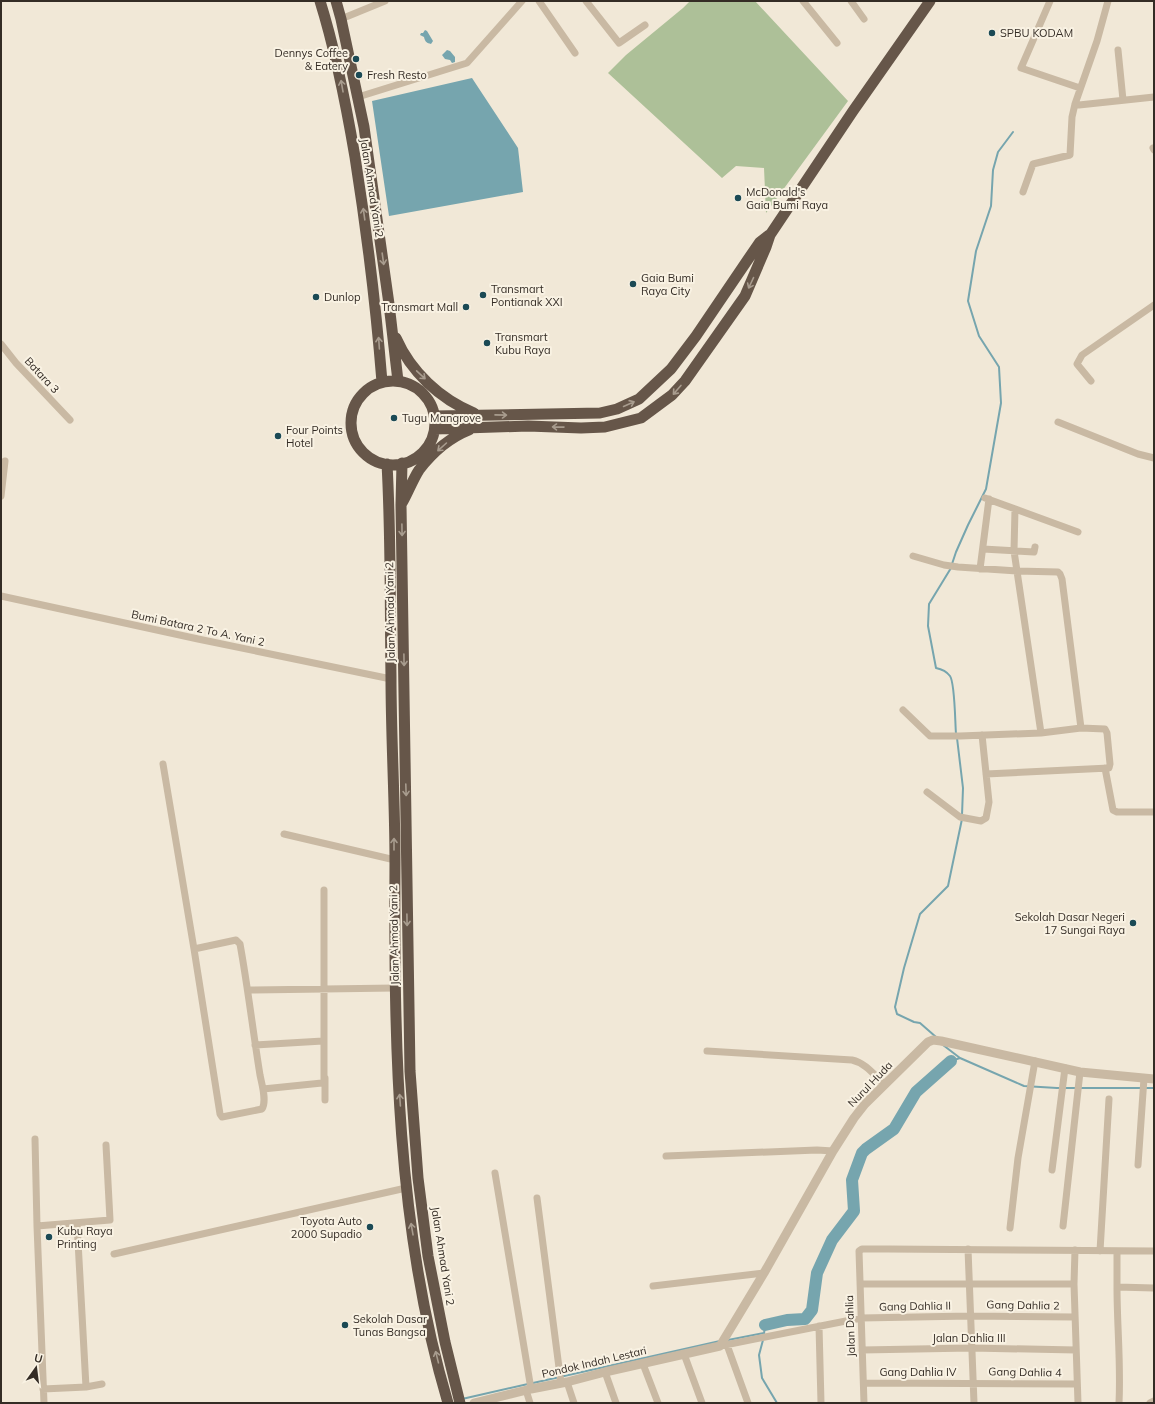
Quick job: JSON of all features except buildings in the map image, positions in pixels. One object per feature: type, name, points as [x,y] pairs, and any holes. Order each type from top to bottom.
[{"type":"highway","name":"Jalan Ahmad Yani 2","points":[[320,1],[342,81],[362,204],[376,306],[382,382]]},
{"type":"highway","name":"Jalan Ahmad Yani 2","points":[[336,1],[364,127],[393,331],[398,381]]},
{"type":"highway","points":[[434,429],[528,426],[581,428],[605,427],[641,418],[672,395],[685,380],[745,296],[766,248],[770,235],[849,117],[930,1]]},
{"type":"highway","points":[[434,416],[477,414],[600,413],[617,409],[640,399],[671,370],[760,242],[770,235]]},
{"type":"highway","points":[[393,331],[406,358],[416,371],[450,401],[477,414]]},
{"type":"highway","points":[[398,381],[406,383],[425,395],[431,404],[434,416],[432,439],[426,449],[418,457],[408,462],[387,464],[368,456],[358,444],[352,430],[352,415],[358,401],[372,386],[382,382],[398,381]]},
{"type":"highway","points":[[401,505],[420,470],[432,456],[442,446],[457,435],[476,427]]},
{"type":"highway","name":"Jalan Ahmad Yani 2","points":[[402,463],[401,505],[410,1071],[418,1178],[428,1256],[434,1291],[460,1403]]},
{"type":"highway","name":"Jalan Ahmad Yani 2","points":[[387,464],[390,516],[395,988],[398,1072],[406,1188],[415,1258],[422,1296],[447,1399]]},
{"type":"street","points":[[341,19],[385,1]]},
{"type":"street","points":[[358,97],[467,63],[522,1]]},
{"type":"street","points":[[539,1],[575,53]]},
{"type":"street","points":[[586,1],[619,43],[645,25]]},
{"type":"street","points":[[803,1],[837,43]]},
{"type":"street","points":[[851,1],[864,19]]},
{"type":"street","points":[[1050,1],[1022,68],[1080,88]]},
{"type":"street","points":[[1022,192],[1033,164],[1070,155],[1072,117],[1075,104],[1097,40],[1108,1]]},
{"type":"street","points":[[1118,50],[1123,100]]},
{"type":"street","points":[[1075,104],[1079,105],[1154,97]]},
{"type":"street","points":[[1092,381],[1077,364],[1082,355],[1154,305]]},
{"type":"street","name":"Batara 3","points":[[1,344],[16,363],[70,420]]},
{"type":"street","points":[[1058,422],[1138,454],[1154,458]]},
{"type":"street","points":[[1,496],[5,461]]},
{"type":"street","points":[[980,569],[987,498],[1078,532]]},
{"type":"street","points":[[1015,509],[1014,551],[1041,733]]},
{"type":"street","points":[[983,549],[1034,552],[1035,547]]},
{"type":"street","points":[[913,556],[952,566],[980,569],[1058,572],[1060,574],[1062,579],[1081,728]]},
{"type":"street","name":"Bumi Batara 2 To A. Yani 2","points":[[1,596],[391,679]]},
{"type":"street","points":[[903,710],[930,736],[1041,733],[1081,728],[1104,729],[1107,733],[1110,764],[1109,768],[986,774]]},
{"type":"street","points":[[927,792],[962,817],[981,821],[986,818],[989,802],[982,735]]},
{"type":"street","points":[[163,764],[220,1116],[262,1109],[264,1105],[262,1089],[248,990],[239,941],[236,940],[194,949]]},
{"type":"street","points":[[1105,768],[1113,810],[1117,812],[1154,812]]},
{"type":"street","points":[[284,834],[394,860]]},
{"type":"street","points":[[324,890],[323,1041],[325,1100]]},
{"type":"street","points":[[248,990],[395,988]]},
{"type":"street","name":"Nurul Huda","points":[[724,1345],[833,1151],[860,1110],[928,1042],[938,1040],[1080,1072],[1143,1080],[1154,1079]]},
{"type":"street","points":[[255,1045],[323,1041]]},
{"type":"street","points":[[707,1051],[852,1060],[857,1061],[864,1066],[885,1085]]},
{"type":"street","points":[[1010,1228],[1018,1158],[1035,1061]]},
{"type":"street","points":[[1052,1170],[1065,1068]]},
{"type":"street","points":[[1063,1226],[1080,1072]]},
{"type":"street","points":[[262,1089],[322,1083],[324,1082],[325,1078]]},
{"type":"street","points":[[1138,1165],[1143,1080]]},
{"type":"street","points":[[1100,1251],[1109,1099]]},
{"type":"street","points":[[36,1139],[37,1226],[44,1403]]},
{"type":"street","points":[[37,1226],[110,1220],[106,1145]]},
{"type":"street","points":[[666,1156],[817,1150],[833,1151]]},
{"type":"street","points":[[495,1173],[530,1403]]},
{"type":"street","points":[[114,1254],[406,1188]]},
{"type":"street","points":[[536,1198],[564,1383],[574,1403]]},
{"type":"street","points":[[77,1223],[86,1387]]},
{"type":"street","points":[[974,1403],[968,1249],[1154,1251]]},
{"type":"street","name":"Jalan Dahlia","points":[[864,1403],[859,1250],[968,1249]]},
{"type":"street","points":[[1075,1250],[1074,1284],[1078,1403]]},
{"type":"street","points":[[1117,1251],[1117,1320],[1120,1403]]},
{"type":"street","points":[[653,1286],[764,1273]]},
{"type":"street","points":[[860,1284],[1074,1284]]},
{"type":"street","points":[[1117,1287],[1154,1288]]},
{"type":"street","name":"Gang Dahlia II","points":[[724,1345],[861,1318],[970,1316]]},
{"type":"street","name":"Gang Dahlia 2","points":[[970,1316],[1076,1317]]},
{"type":"street","points":[[819,1326],[821,1403]]},
{"type":"street","points":[[724,1345],[748,1403]]},
{"type":"street","name":"Pondok Indah Lestari","points":[[474,1403],[528,1389],[564,1383],[724,1345]]},
{"type":"street","name":"Jalan Dahlia III","points":[[862,1350],[971,1348],[1076,1350]]},
{"type":"street","points":[[684,1354],[702,1403]]},
{"type":"street","points":[[644,1364],[658,1403]]},
{"type":"street","points":[[606,1372],[616,1403]]},
{"type":"street","name":"Gang Dahlia IV","points":[[864,1383],[973,1383]]},
{"type":"street","name":"Gang Dahlia 4","points":[[973,1383],[1077,1384]]},
{"type":"street","points":[[43,1389],[86,1387],[102,1384]]},
{"type":"street","points":[[1150,1403],[1154,1401]]},
{"type":"green space","points":[[690,1],[755,1],[848,101],[766,213],[764,168],[736,166],[722,178],[608,73],[626,55]]},
{"type":"water","points":[[425,30],[433,41],[431,44],[426,42],[424,37],[420,35]]},
{"type":"water","points":[[447,50],[450,51],[455,57],[455,62],[452,63],[450,60],[445,59],[442,55]]},
{"type":"water","points":[[472,78],[518,148],[523,192],[389,216],[372,101]]},
{"type":"waterway","points":[[952,564],[968,525],[986,489],[1001,403],[999,367],[979,336],[968,301],[976,251],[991,206],[993,170],[998,152],[1013,132]]},
{"type":"waterway","points":[[951,568],[929,604],[928,626],[936,668],[947,673],[952,680],[956,734]]},
{"type":"waterway","points":[[957,738],[963,788],[962,815]]},
{"type":"waterway","points":[[936,1037],[920,1023],[914,1022],[897,1014],[895,1007],[904,968],[920,914],[948,886],[962,819]]},
{"type":"waterway","points":[[943,1045],[960,1058]]},
{"type":"waterway","points":[[951,1061],[960,1058],[1024,1086],[1057,1088],[1141,1088]]},
{"type":"waterway","points":[[765,1325],[787,1320],[805,1319],[812,1310],[817,1273],[832,1240],[854,1211],[852,1180],[862,1153],[894,1129],[916,1092],[951,1061]]},
{"type":"waterway","points":[[1145,1088],[1154,1088]]},
{"type":"waterway","points":[[764,1334],[765,1325]]},
{"type":"waterway","points":[[728,1340],[764,1333]]},
{"type":"waterway","points":[[763,1340],[759,1355],[762,1378],[777,1403]]},
{"type":"waterway","points":[[533,1383],[720,1341]]},
{"type":"waterway","points":[[462,1399],[528,1384]]},
{"type":"place","name":"SPBU KODAM","points":[[992,33]]},
{"type":"place","name":"Dennys Coffee & Eatery","points":[[356,59]]},
{"type":"place","name":"Fresh Resto","points":[[359,75]]},
{"type":"place","name":"McDonald's Gaia Bumi Raya","points":[[738,198]]},
{"type":"place","name":"Gaia Bumi Raya City","points":[[633,284]]},
{"type":"place","name":"Transmart Pontianak XXI","points":[[483,295]]},
{"type":"place","name":"Dunlop","points":[[316,297]]},
{"type":"place","name":"Transmart Mall","points":[[466,307]]},
{"type":"place","name":"Transmart Kubu Raya","points":[[487,343]]},
{"type":"place","name":"Tugu Mangrove","points":[[394,418]]},
{"type":"place","name":"Four Points Hotel","points":[[278,436]]},
{"type":"place","name":"Sekolah Dasar Negeri 17 Sungai Raya","points":[[1133,923]]},
{"type":"place","name":"Toyota Auto 2000 Supadio","points":[[370,1227]]},
{"type":"place","name":"Kubu Raya Printing","points":[[49,1237]]},
{"type":"place","name":"Sekolah Dasar Tunas Bangsa","points":[[345,1325]]}]
